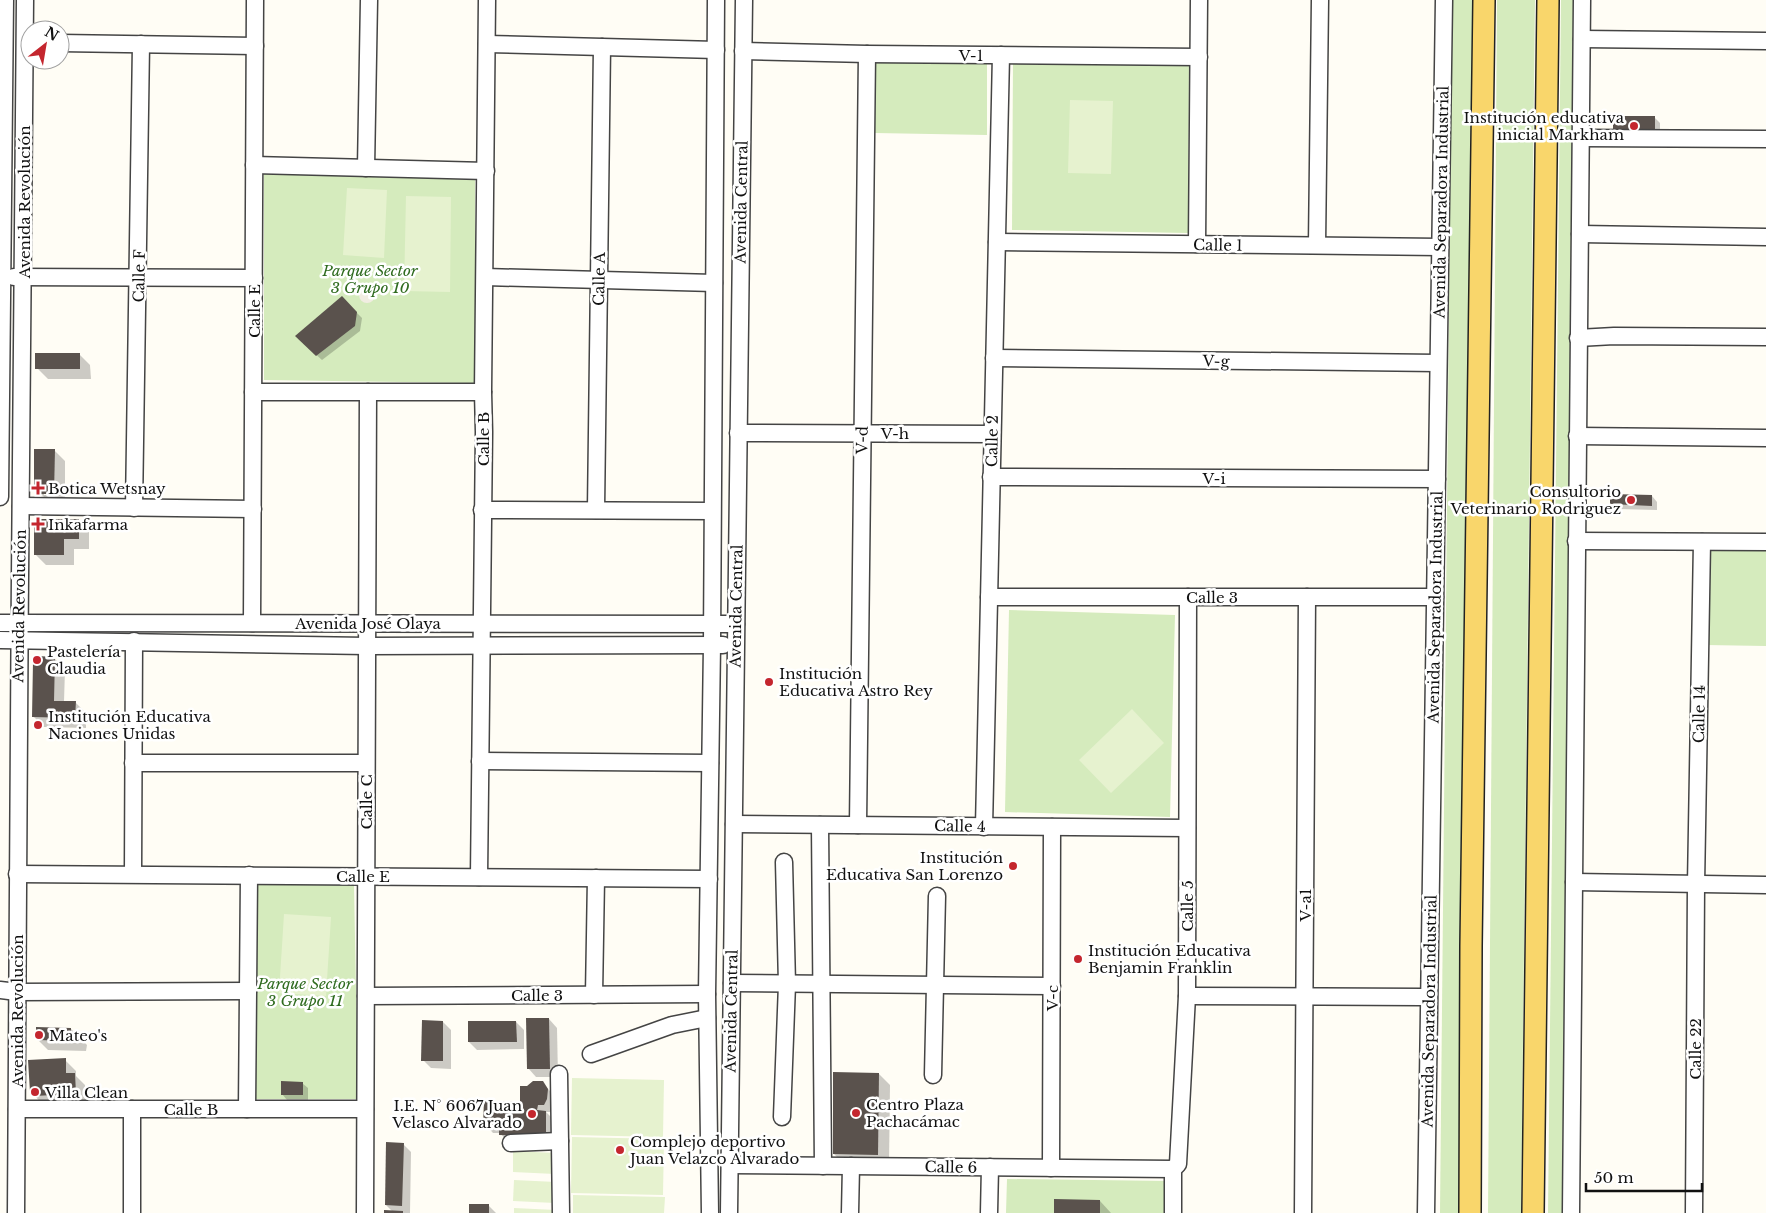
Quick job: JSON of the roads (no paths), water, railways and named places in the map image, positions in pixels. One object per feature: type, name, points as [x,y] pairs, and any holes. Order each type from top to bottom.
[{"type":"main road","points":[[1470,1213],[1471,956],[1484,0]]},
{"type":"main road","points":[[1533,1213],[1548,0]]},
{"type":"street","name":"Avenida Revolución","points":[[0,497],[2,44],[5,0]]},
{"type":"street","name":"Avenida Revolución","points":[[25,0],[26,20]]},
{"type":"street","name":"Calle E","points":[[252,623],[255,0]]},
{"type":"street","points":[[366,168],[369,0]]},
{"type":"street","name":"Calle B","points":[[479,877],[487,0]]},
{"type":"street","name":"Avenida Central","points":[[710,1213],[707,1018],[712,645],[716,0]]},
{"type":"street","name":"Avenida Central","points":[[729,1213],[744,0]]},
{"type":"street","points":[[1197,244],[1199,0]]},
{"type":"street","points":[[1317,246],[1320,0]]},
{"type":"street","name":"Avenida Separadora Industrial","points":[[1426,1213],[1444,0]]},
{"type":"street","points":[[1571,1213],[1582,0]]},
{"type":"street","points":[[1582,39],[1766,41]]},
{"type":"street","points":[[70,43],[255,46]]},
{"type":"street","name":"Calle F","points":[[134,508],[139,277],[141,44]]},
{"type":"street","points":[[487,44],[716,50]]},
{"type":"street","name":"Calle A","points":[[596,510],[602,47]]},
{"type":"street","name":"V-1","points":[[743,51],[1199,57]]},
{"type":"street","name":"V-d","points":[[858,825],[867,54]]},
{"type":"street","name":"Calle 2","points":[[984,826],[1001,55]]},
{"type":"street","name":"Avenida Revolución","points":[[16,1213],[18,623],[27,70]]},
{"type":"street","points":[[1581,138],[1766,139]]},
{"type":"street","points":[[254,165],[486,171]]},
{"type":"street","points":[[1580,234],[1766,237]]},
{"type":"street","name":"Calle 1","points":[[997,242],[1440,247]]},
{"type":"street","points":[[1,277],[254,278]]},
{"type":"street","points":[[484,277],[714,283]]},
{"type":"street","points":[[1578,338],[1614,336],[1766,337]]},
{"type":"street","name":"V-g","points":[[994,358],[1438,363]]},
{"type":"street","points":[[253,392],[483,392]]},
{"type":"street","name":"Calle C","points":[[365,1213],[368,392]]},
{"type":"street","name":"V-h","points":[[738,433],[992,434]]},
{"type":"street","points":[[1577,436],[1766,438]]},
{"type":"street","name":"V-i","points":[[991,477],[1436,479]]},
{"type":"street","points":[[21,506],[253,509]]},
{"type":"street","points":[[482,510],[712,511]]},
{"type":"street","points":[[1576,541],[1766,542]]},
{"type":"street","name":"Calle 14","points":[[1696,885],[1702,542]]},
{"type":"street","name":"Calle 3","points":[[989,597],[1435,597]]},
{"type":"street","name":"Calle 5","points":[[1173,1213],[1173,1169],[1178,1164],[1187,996],[1188,597]]},
{"type":"street","name":"V-a1","points":[[1303,1213],[1307,597]]},
{"type":"street","name":"Avenida José Olaya","points":[[0,623],[736,624]]},
{"type":"street","name":"Avenida José Olaya","points":[[0,640],[367,646],[736,646]]},
{"type":"street","points":[[134,641],[134,874]]},
{"type":"street","points":[[480,761],[710,763]]},
{"type":"street","points":[[133,763],[366,763]]},
{"type":"street","name":"Calle 4","points":[[734,824],[1187,828]]},
{"type":"street","points":[[820,825],[823,1166]]},
{"type":"street","name":"V-c","points":[[1051,1168],[1052,827]]},
{"type":"street","points":[[782,1117],[787,984],[784,862]]},
{"type":"street","name":"Calle E","points":[[18,874],[708,879]]},
{"type":"street","points":[[247,1109],[249,875]]},
{"type":"street","points":[[594,994],[596,878]]},
{"type":"street","points":[[1574,882],[1766,886]]},
{"type":"street","name":"Calle 22","points":[[1694,1213],[1696,885]]},
{"type":"street","points":[[933,1076],[938,896]]},
{"type":"street","points":[[732,983],[1052,986]]},
{"type":"street","points":[[0,990],[17,992],[248,991]]},
{"type":"street","name":"Calle 3","points":[[366,996],[708,994]]},
{"type":"street","points":[[1187,996],[1422,997]]},
{"type":"street","points":[[591,1054],[672,1025],[707,1018]]},
{"type":"street","points":[[559,1074],[562,1213]]},
{"type":"street","name":"Calle B","points":[[17,1109],[365,1109]]},
{"type":"street","points":[[132,1109],[132,1213]]},
{"type":"street","points":[[511,1144],[560,1141]]},
{"type":"street","name":"Calle 6","points":[[730,1165],[1173,1169]]},
{"type":"street","points":[[850,1213],[851,1166]]},
{"type":"street","points":[[989,1213],[990,1167]]},
{"type":"place","name":"Institución educativa inicial Markham","points":[[1634,126]]},
{"type":"place","name":"Botica Wetsnay","points":[[38,488]]},
{"type":"place","name":"Consultorio Veterinario Rodriguez","points":[[1631,500]]},
{"type":"place","name":"Inkafarma","points":[[38,524]]},
{"type":"place","name":"Pastelería Claudia","points":[[37,660]]},
{"type":"place","name":"Institución Educativa Astro Rey","points":[[769,682]]},
{"type":"place","name":"Institución Educativa Naciones Unidas","points":[[38,725]]},
{"type":"place","name":"Institución Educativa San Lorenzo","points":[[1013,866]]},
{"type":"place","name":"Institución Educativa Benjamin Franklin","points":[[1078,959]]},
{"type":"place","name":"Mateo's","points":[[39,1035]]},
{"type":"place","name":"Villa Clean","points":[[35,1092]]},
{"type":"place","name":"Centro Plaza Pachacámac","points":[[856,1113]]},
{"type":"place","name":"I.E. N° 6067 Juan Velasco Alvarado","points":[[532,1114]]},
{"type":"place","name":"Complejo deportivo Juan Velazco Alvarado","points":[[620,1150]]},
{"type":"park label","name":"Parque Sector 3 Grupo 10","points":[[370,278]]},
{"type":"park label","name":"Parque Sector 3 Grupo 11","points":[[305,992]]}]
